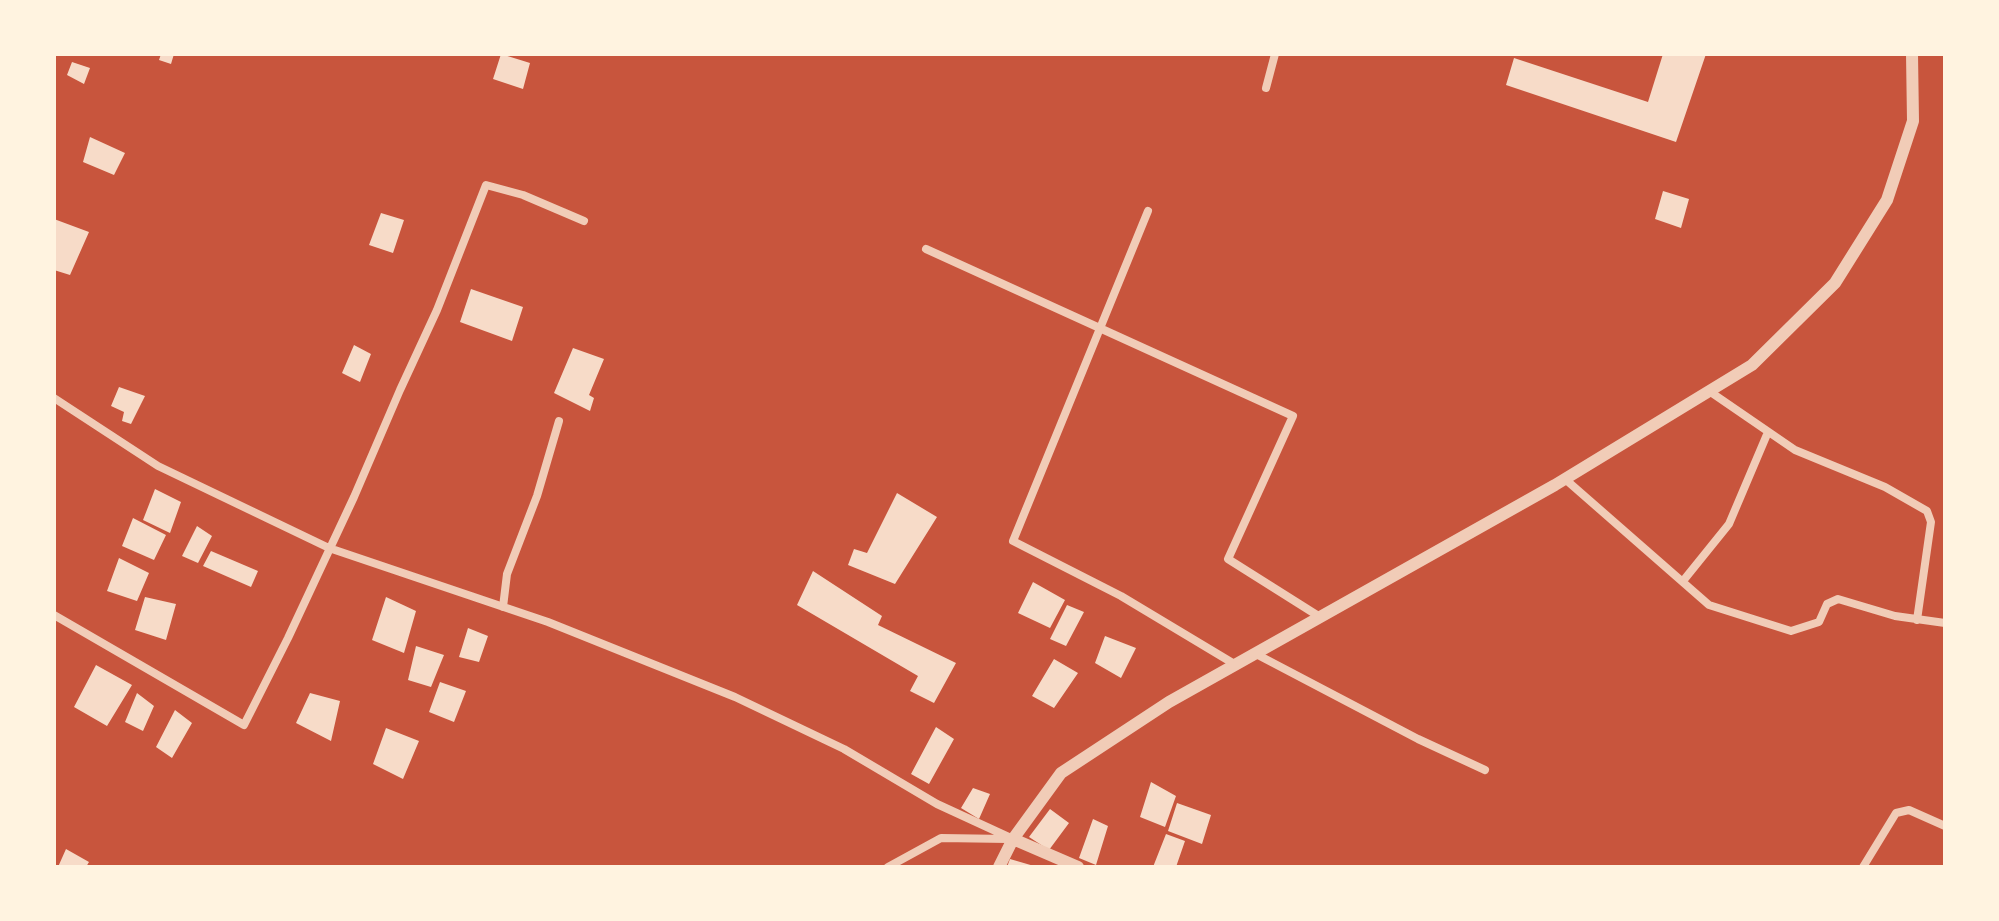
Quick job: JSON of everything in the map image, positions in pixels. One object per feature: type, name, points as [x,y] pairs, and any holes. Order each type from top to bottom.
[{"type":"street","points":[[1266,88],[1275,54]]},
{"type":"street","points":[[999,867],[1013,839],[1061,773],[1169,702],[1565,479],[1752,365],[1835,283],[1887,200],[1913,121],[1912,54]]},
{"type":"street","points":[[54,615],[244,725],[288,638],[437,310],[486,185],[523,195],[584,221]]},
{"type":"street","points":[[1148,211],[1013,541],[1121,596],[1236,665]]},
{"type":"street","points":[[926,249],[1293,416],[1228,559],[1320,617]]},
{"type":"street","points":[[1709,391],[1795,450],[1885,487],[1927,511],[1931,522],[1917,620]]},
{"type":"street","points":[[54,398],[158,466],[329,548],[548,622],[735,697],[844,749],[937,804],[1078,867]]},
{"type":"street","points":[[503,607],[507,574],[537,496],[559,421]]},
{"type":"street","points":[[1683,581],[1729,524],[1768,432]]},
{"type":"street","points":[[1565,479],[1709,605],[1791,631],[1819,622],[1827,604],[1838,599],[1917,620],[1945,623]]},
{"type":"street","points":[[1256,654],[1418,739],[1485,770]]},
{"type":"street","points":[[1863,867],[1896,813],[1909,810],[1945,826]]},
{"type":"street","points":[[888,867],[941,838],[1013,839]]},
{"type":"building","points":[[161,54],[174,54],[171,64],[159,60]]},
{"type":"building","points":[[501,54],[530,63],[523,89],[493,79]]},
{"type":"building","points":[[1663,54],[1706,54],[1676,142],[1506,85],[1514,58],[1648,102]]},
{"type":"building","points":[[72,62],[90,68],[84,84],[67,75]]},
{"type":"building","points":[[90,137],[125,153],[114,175],[83,162]]},
{"type":"building","points":[[1663,191],[1689,199],[1681,228],[1655,219]]},
{"type":"building","points":[[381,213],[404,220],[393,253],[369,245]]},
{"type":"building","points":[[54,219],[89,232],[70,275],[54,270]]},
{"type":"building","points":[[471,289],[523,307],[512,341],[460,322]]},
{"type":"building","points":[[354,345],[371,354],[360,382],[342,373]]},
{"type":"building","points":[[573,348],[604,359],[589,395],[594,398],[590,411],[554,393]]},
{"type":"building","points":[[119,387],[145,396],[131,424],[122,421],[124,412],[111,406]]},
{"type":"building","points":[[155,489],[181,502],[170,533],[143,520]]},
{"type":"building","points":[[897,493],[937,517],[895,584],[848,565],[854,549],[867,553]]},
{"type":"building","points":[[133,518],[166,535],[154,560],[122,546]]},
{"type":"building","points":[[197,526],[212,536],[198,563],[182,556]]},
{"type":"building","points":[[211,551],[258,571],[251,587],[203,566]]},
{"type":"building","points":[[119,558],[149,573],[137,601],[107,591]]},
{"type":"building","points":[[813,571],[882,616],[878,625],[956,663],[934,703],[910,691],[918,676],[797,605]]},
{"type":"building","points":[[1033,582],[1065,600],[1050,628],[1018,613]]},
{"type":"building","points":[[145,597],[176,604],[166,640],[135,630]]},
{"type":"building","points":[[386,597],[416,611],[404,653],[372,640]]},
{"type":"building","points":[[1067,605],[1084,612],[1066,646],[1050,639]]},
{"type":"building","points":[[468,628],[488,636],[479,662],[459,657]]},
{"type":"building","points":[[1105,636],[1136,648],[1121,678],[1095,663]]},
{"type":"building","points":[[416,646],[444,655],[431,687],[408,680]]},
{"type":"building","points":[[1054,659],[1078,673],[1054,708],[1032,696]]},
{"type":"building","points":[[96,665],[132,685],[107,726],[74,707]]},
{"type":"building","points":[[440,682],[466,691],[454,722],[429,712]]},
{"type":"building","points":[[137,693],[154,706],[143,731],[125,722]]},
{"type":"building","points":[[310,693],[340,701],[331,741],[296,723]]},
{"type":"building","points":[[175,710],[192,723],[172,758],[156,747]]},
{"type":"building","points":[[936,727],[954,739],[929,784],[911,774]]},
{"type":"building","points":[[386,728],[419,741],[403,779],[373,764]]},
{"type":"building","points":[[1151,782],[1176,796],[1165,827],[1140,817]]},
{"type":"building","points":[[973,788],[990,794],[979,819],[961,808]]},
{"type":"building","points":[[1177,803],[1211,815],[1202,844],[1168,831]]},
{"type":"building","points":[[1050,809],[1069,823],[1049,850],[1029,837]]},
{"type":"building","points":[[1093,819],[1108,826],[1096,865],[1079,858]]},
{"type":"building","points":[[1166,834],[1185,841],[1176,867],[1153,867]]},
{"type":"building","points":[[66,849],[89,862],[86,867],[58,867]]},
{"type":"building","points":[[1010,859],[1034,866],[1034,867],[1007,867]]}]
